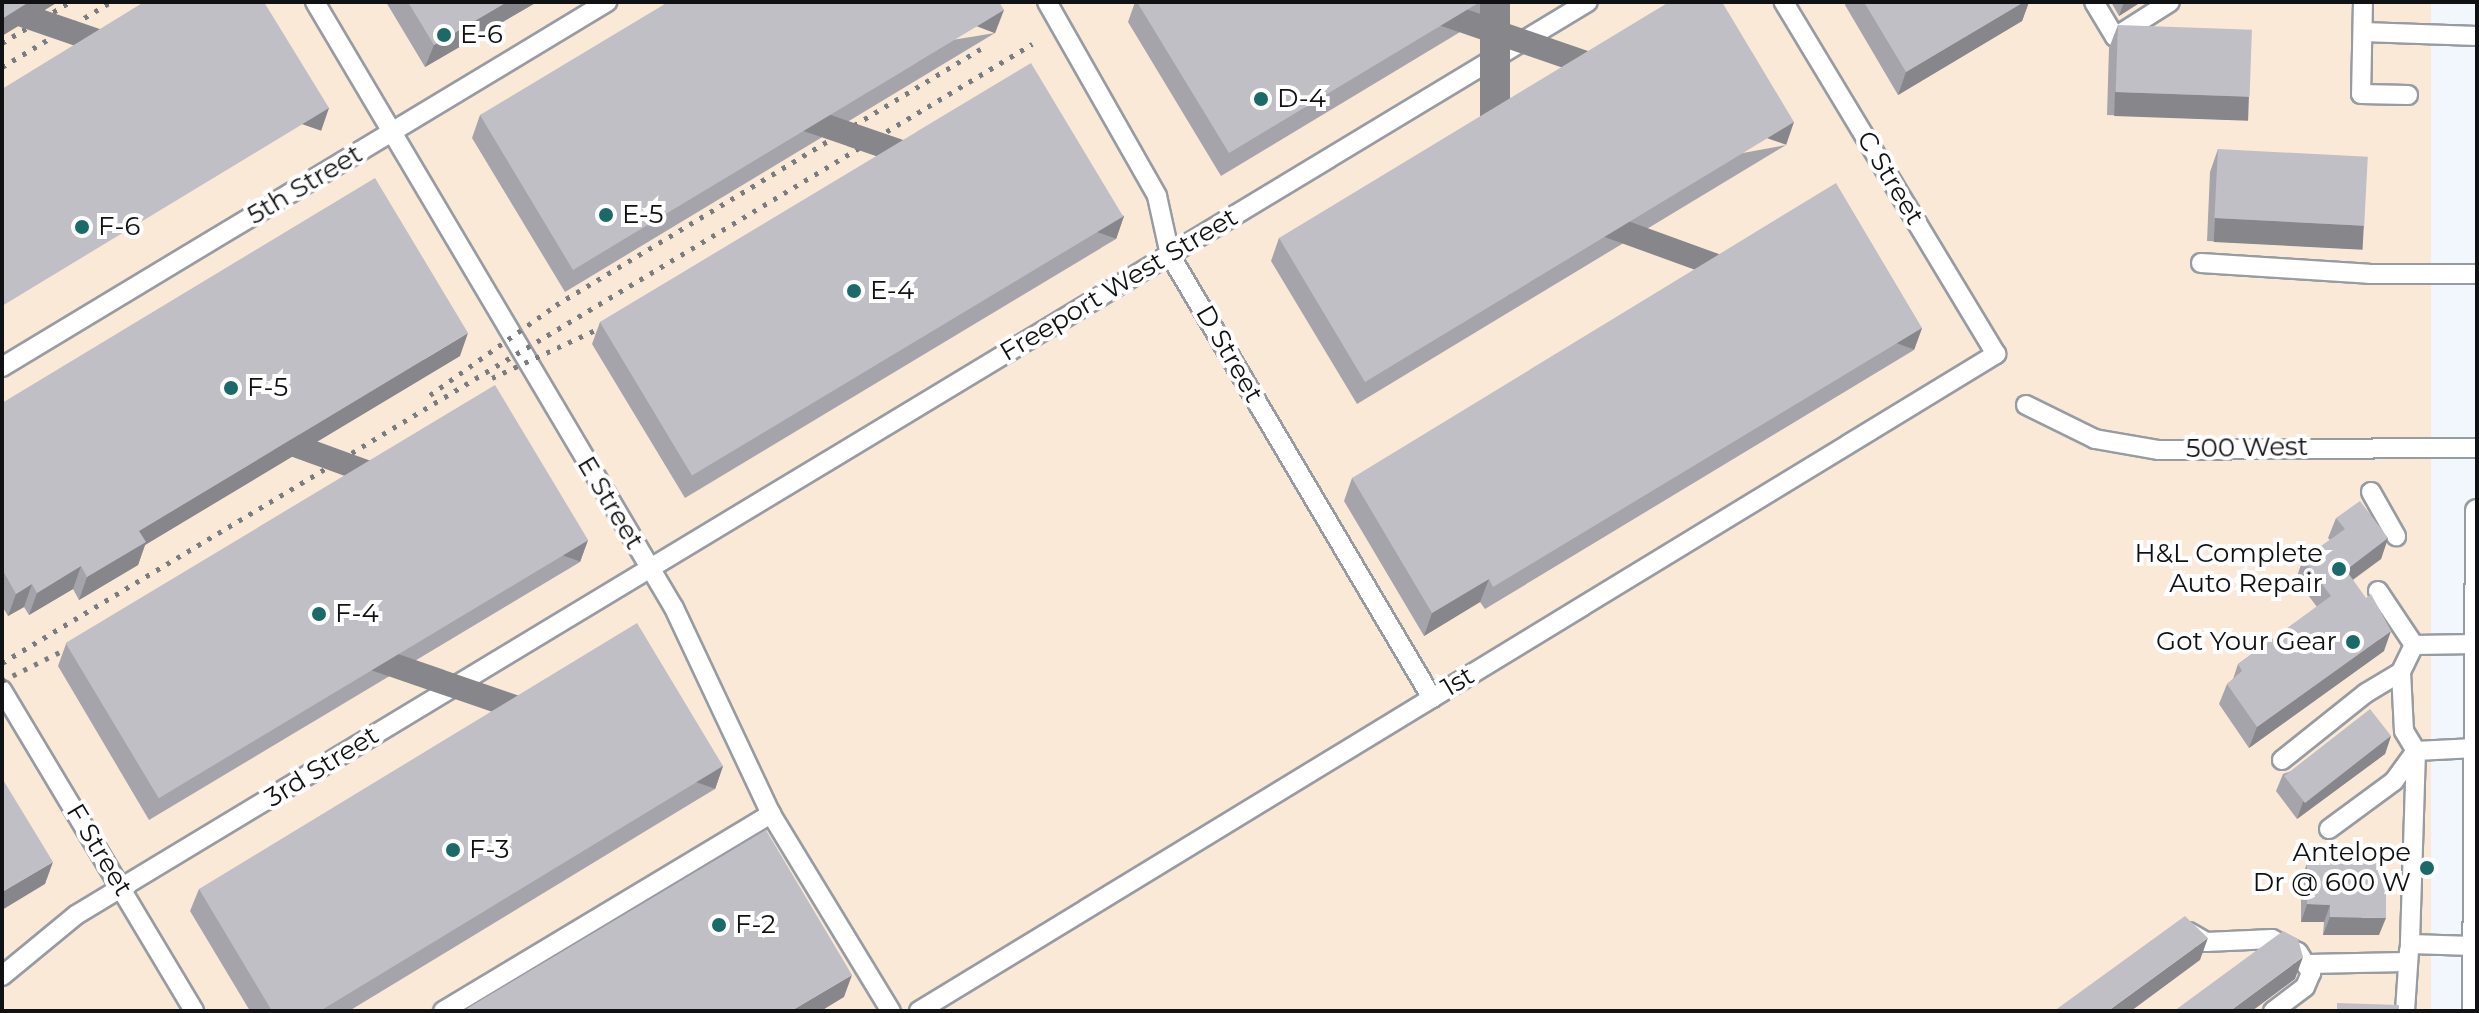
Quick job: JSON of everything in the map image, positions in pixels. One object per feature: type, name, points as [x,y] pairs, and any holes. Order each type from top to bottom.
[{"type":"main road","points":[[2474,1011],[2477,511]]},
{"type":"street","name":"E Street","points":[[315,2],[649,567],[771,814],[891,1011]]},
{"type":"street","name":"5th Street","points":[[2,367],[607,2]]},
{"type":"street","name":"D Street","points":[[1047,2],[1157,196],[1170,255],[1432,698]]},
{"type":"street","name":"Freeport West Street","points":[[649,567],[1588,2]]},
{"type":"street","name":"C Street","points":[[1784,2],[1996,354]]},
{"type":"street","points":[[2094,2],[2115,37],[2170,2]]},
{"type":"street","points":[[2363,2],[2361,94],[2408,95]]},
{"type":"street","points":[[2363,32],[2477,36]]},
{"type":"street","points":[[2201,263],[2369,274],[2477,274]]},
{"type":"street","name":"1st","points":[[919,1011],[1996,354]]},
{"type":"street","name":"500 West","points":[[2026,405],[2095,439],[2159,450],[2477,448]]},
{"type":"street","points":[[2371,492],[2396,536]]},
{"type":"street","name":"3rd Street","points":[[2,976],[76,915],[123,890],[649,567]]},
{"type":"street","points":[[2378,591],[2414,645]]},
{"type":"street","points":[[2414,645],[2476,644]]},
{"type":"street","points":[[2405,1011],[2416,751],[2404,731],[2401,672],[2414,645]]},
{"type":"street","points":[[2282,760],[2366,693],[2401,672]]},
{"type":"street","name":"F Street","points":[[2,690],[194,1011]]},
{"type":"street","points":[[2416,751],[2475,748]]},
{"type":"street","points":[[2329,829],[2394,781],[2416,751]]},
{"type":"street","points":[[443,1011],[771,814]]},
{"type":"street","points":[[2171,928],[2185,926],[2206,942],[2272,939],[2287,943],[2308,964],[2311,973],[2305,987],[2273,1011]]},
{"type":"street","points":[[2308,964],[2473,946]]},
{"type":"shaded area","points":[[2,2],[2431,2],[2431,1011],[2,1011]]},
{"type":"building","points":[[2,2],[29,2],[2,19]]},
{"type":"building","name":"F-6","points":[[144,2],[264,2],[329,108],[2,306],[2,89]]},
{"type":"building","points":[[408,2],[507,2],[434,45]]},
{"type":"building","name":"E-5","points":[[668,2],[999,2],[1004,10],[573,270],[480,115]]},
{"type":"building","name":"D-4","points":[[1137,2],[1480,2],[1229,153]]},
{"type":"building","points":[[1669,2],[1722,2],[1794,122],[1365,382],[1279,238]]},
{"type":"building","points":[[1864,2],[2024,2],[1906,72]]},
{"type":"building","points":[[2118,25],[2252,30],[2250,97],[2116,92]]},
{"type":"building","name":"E-4","points":[[1031,63],[1123,216],[692,475],[600,322]]},
{"type":"building","points":[[2218,149],[2368,157],[2364,226],[2214,218]]},
{"type":"building","name":"F-5","points":[[375,178],[468,333],[139,531],[146,542],[87,577],[81,566],[37,593],[32,584],[16,594],[2,569],[2,403]]},
{"type":"building","points":[[1836,183],[1922,328],[1493,587],[1489,579],[1432,613],[1352,478]]},
{"type":"building","name":"F-4","points":[[495,385],[588,540],[159,798],[66,643]]},
{"type":"building","points":[[2360,501],[2388,538],[2346,570],[2366,598],[2371,594],[2391,631],[2257,727],[2227,684],[2242,671],[2238,664],[2331,596],[2303,559],[2345,529],[2336,518]]},
{"type":"building","name":"F-3","points":[[637,623],[723,766],[320,1011],[272,1011],[199,889]]},
{"type":"building","points":[[2370,709],[2391,736],[2305,803],[2284,776]]},
{"type":"building","points":[[2,778],[53,862],[2,892]]},
{"type":"building","name":"F-2","points":[[766,830],[852,975],[791,1011],[463,1011]]},
{"type":"building","points":[[2307,863],[2386,863],[2386,918],[2330,917],[2330,905],[2307,904]]},
{"type":"building","points":[[2185,916],[2208,938],[2108,1011],[2054,1011]]},
{"type":"building","points":[[2283,931],[2298,939],[2303,957],[2230,1011],[2174,1011]]},
{"type":"building","points":[[2337,1003],[2399,1005],[2399,1011],[2337,1011]]},
{"type":"railway","points":[[2,43],[70,2]]},
{"type":"railway","points":[[2,67],[111,2]]},
{"type":"railway","points":[[2,663],[1032,44]]},
{"type":"railway","points":[[430,395],[556,305],[981,49]]},
{"type":"railway","points":[[492,378],[615,321]]},
{"type":"railway","points":[[2,681],[80,642]]},
{"type":"place","name":"E-6","points":[[444,35]]},
{"type":"place","name":"D-4","points":[[1261,99]]},
{"type":"place","name":"E-5","points":[[606,215]]},
{"type":"place","name":"F-6","points":[[82,227]]},
{"type":"place","name":"E-4","points":[[854,291]]},
{"type":"place","name":"F-5","points":[[231,388]]},
{"type":"place","name":"H&L Complete Auto Repair","points":[[2339,569]]},
{"type":"place","name":"F-4","points":[[319,614]]},
{"type":"place","name":"Got Your Gear","points":[[2353,642]]},
{"type":"place","name":"F-3","points":[[453,850]]},
{"type":"place","name":"Antelope Dr @ 600 W","points":[[2427,868]]},
{"type":"place","name":"F-2","points":[[719,925]]}]
